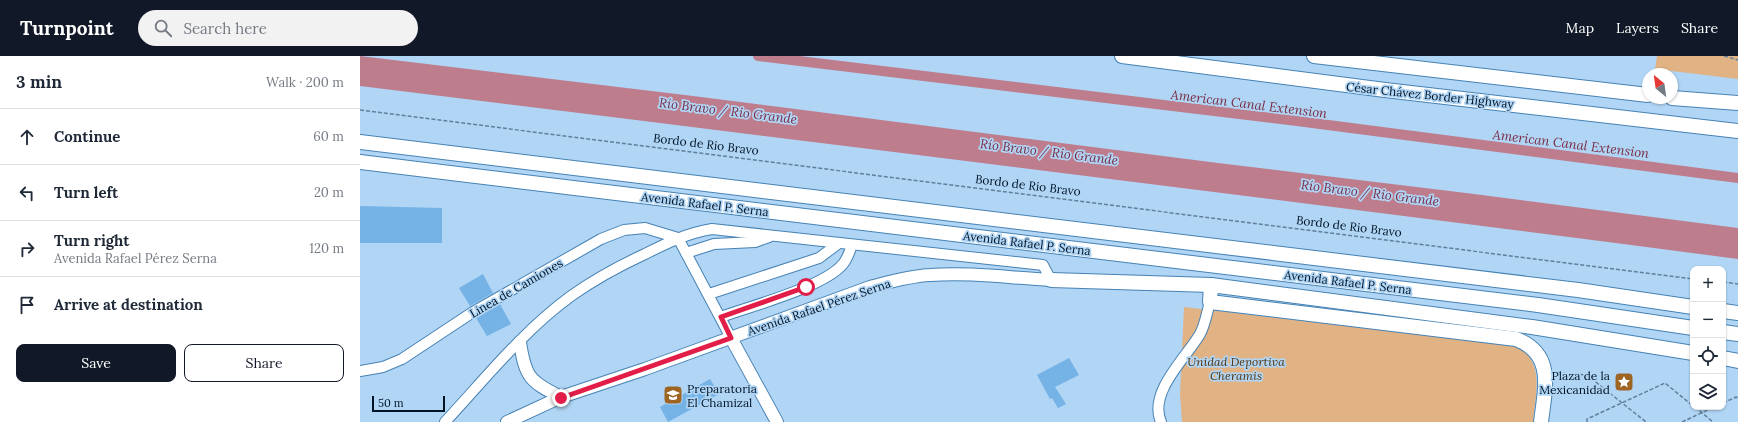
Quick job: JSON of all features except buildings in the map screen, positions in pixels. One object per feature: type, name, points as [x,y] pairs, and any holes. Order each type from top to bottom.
[{"type":"highway","name":"César Chávez Border Highway","points":[[1122,56],[1377,90],[1738,131]]},
{"type":"highway","name":"César Chávez Border Highway","points":[[1314,56],[1642,94]]},
{"type":"highway","points":[[1678,98],[1738,103]]},
{"type":"highway","name":"Avenida Rafael P. Serna","points":[[360,142],[1578,290],[1690,307]]},
{"type":"highway","name":"Avenida Rafael P. Serna","points":[[360,162],[1538,305],[1690,328]]},
{"type":"highway","points":[[1051,280],[1211,285],[1532,327],[1690,353]]},
{"type":"highway","points":[[1211,285],[1210,302],[1516,339],[1531,346],[1536,351],[1540,357],[1545,372],[1541,422]]},
{"type":"highway","points":[[1726,311],[1738,313]]},
{"type":"highway","points":[[1726,332],[1738,334]]},
{"type":"highway","points":[[1726,359],[1738,361]]},
{"type":"main road","name":"Avenida Rafael Pérez Serna","points":[[507,422],[561,398],[870,287],[905,278],[931,275],[961,275],[1051,280]]},
{"type":"main road","points":[[731,338],[776,422]]},
{"type":"main road","points":[[520,342],[522,360],[528,374],[534,382],[542,388],[561,398]]},
{"type":"lane","name":"Linea de Camiones","points":[[360,371],[384,368],[402,359],[473,312],[601,239],[624,230],[645,228],[678,238]]},
{"type":"lane","points":[[445,422],[530,331],[571,297],[602,276],[695,231],[712,229],[1043,265],[1051,280]]},
{"type":"lane","points":[[686,253],[714,244],[755,242],[771,236]]},
{"type":"lane","points":[[678,238],[731,338]]},
{"type":"lane","points":[[709,294],[819,258],[839,243]]},
{"type":"lane","points":[[721,317],[806,287],[831,274],[844,264],[852,245]]},
{"type":"lane","points":[[1159,421],[1158,404],[1165,383],[1200,333],[1210,302]]},
{"type":"path","points":[[1724,56],[1738,60]]},
{"type":"path","name":"Bordo de Rio Bravo","points":[[360,110],[1690,279]]},
{"type":"path","points":[[1726,282],[1738,284]]},
{"type":"path","points":[[1545,372],[1587,375],[1646,422]]},
{"type":"path","points":[[1587,422],[1587,419],[1665,383],[1690,403]]},
{"type":"path","points":[[1726,401],[1736,396],[1738,398]]},
{"type":"path","points":[[1699,410],[1713,422]]},
{"type":"path","points":[[1682,422],[1708,410]]},
{"type":"green space","points":[[1657,56],[1738,56],[1738,79],[1678,72],[1678,68],[1655,68]]},
{"type":"green space","name":"Unidad Deportiva Cheramis","points":[[1184,307],[1516,346],[1532,361],[1535,370],[1536,390],[1533,422],[1182,422],[1180,394]]},
{"type":"water","name":"Río Bravo / Rio Grande","points":[[360,56],[693,96],[1738,228],[1738,259],[360,86]]},
{"type":"waterway","name":"American Canal Extension","points":[[758,56],[1297,121],[1738,178]]},
{"type":"place","name":"Plaza de la Mexicanidad","points":[[1624,382]]},
{"type":"place","name":"Preparatoria El Chamizal","points":[[673,395]]},
{"type":"route","points":[[561,398],[731,338],[721,317],[806,287]]}]
